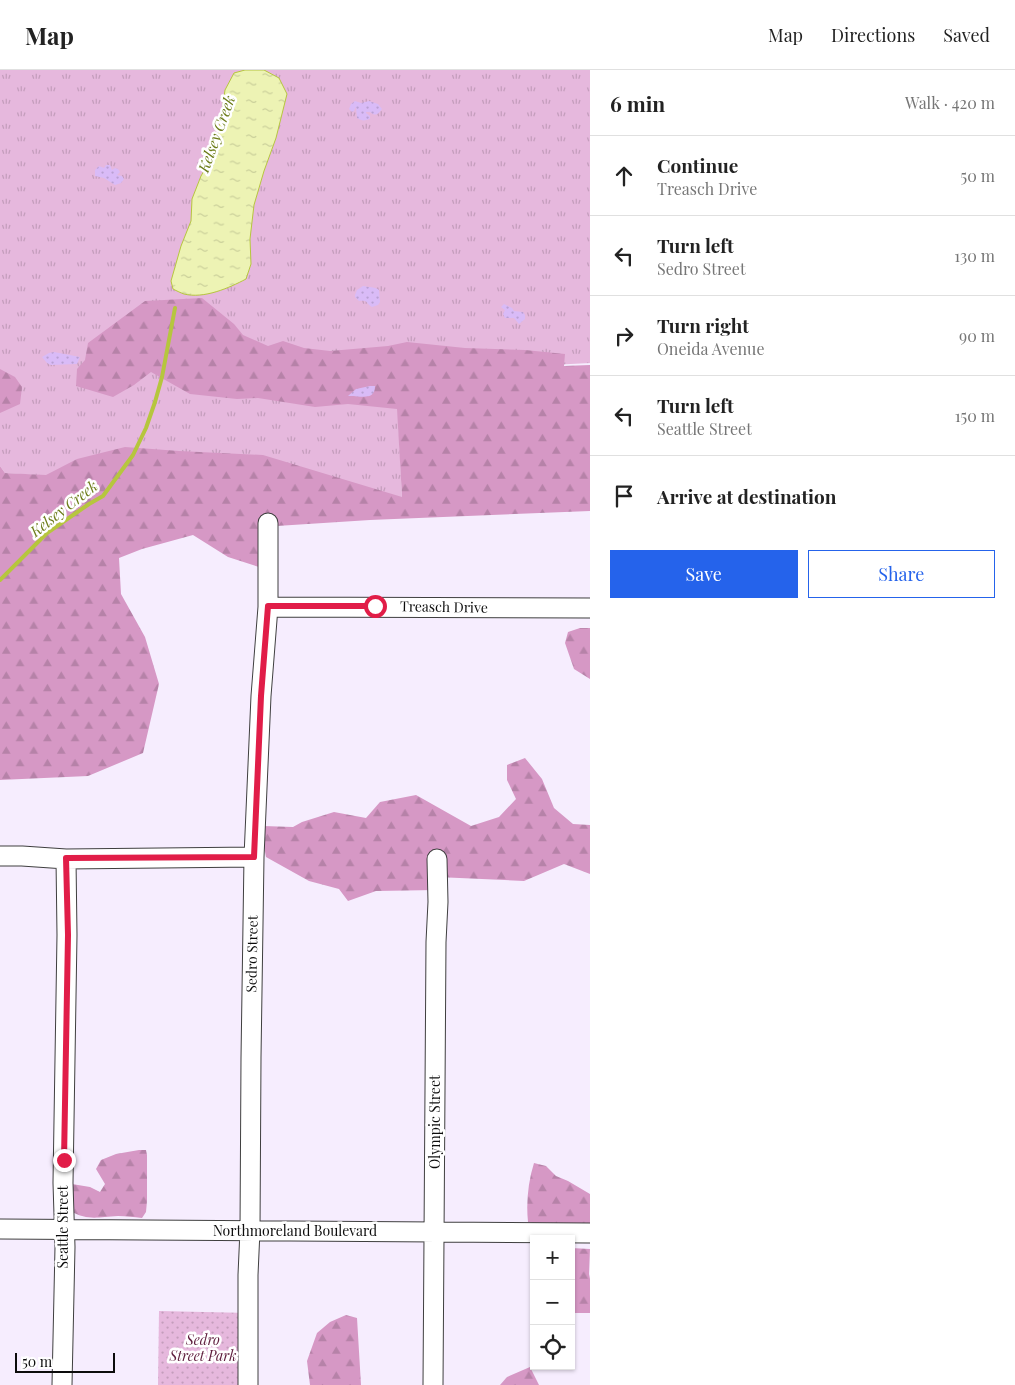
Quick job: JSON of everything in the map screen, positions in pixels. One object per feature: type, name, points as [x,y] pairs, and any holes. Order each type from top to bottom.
[{"type":"street","name":"Sedro Street","points":[[248,1385],[254,857],[261,696],[268,606],[268,522]]},
{"type":"street","name":"Treasch Drive","points":[[268,606],[590,608]]},
{"type":"street","points":[[0,856],[66,858],[254,857]]},
{"type":"street","name":"Seattle Street","points":[[62,1385],[65,1247],[63,1183],[68,935],[66,858]]},
{"type":"street","name":"Olympic Street","points":[[433,1385],[437,859]]},
{"type":"street","name":"Northmoreland Boulevard","points":[[0,1229],[590,1233]]},
{"type":"green space","points":[[0,70],[590,70],[590,363],[396,373],[402,498],[5,473],[0,466]]},
{"type":"green space","points":[[202,298],[234,324],[243,335],[268,346],[283,341],[304,348],[330,351],[388,346],[407,342],[465,348],[525,350],[565,354],[564,366],[590,365],[590,511],[370,520],[261,527],[259,567],[228,557],[193,535],[142,549],[119,558],[121,594],[145,637],[159,684],[143,753],[88,776],[0,780],[0,466],[5,473],[46,475],[77,459],[125,447],[263,455],[402,497],[397,409],[348,404],[315,407],[258,398],[237,399],[190,394],[151,372],[134,385],[113,397],[76,386],[77,369],[85,360],[88,343],[145,301]]},
{"type":"green space","points":[[0,369],[15,377],[22,387],[20,404],[0,413]]},
{"type":"green space","points":[[580,628],[590,628],[590,679],[574,669],[565,643],[568,632]]},
{"type":"green space","points":[[525,758],[542,779],[554,808],[573,824],[590,825],[590,874],[564,864],[524,881],[437,877],[436,890],[376,891],[348,901],[339,889],[309,881],[266,857],[262,836],[263,826],[293,827],[302,822],[334,812],[366,818],[380,802],[416,795],[471,826],[499,817],[516,799],[507,780],[507,765]]},
{"type":"green space","points":[[146,1150],[147,1155],[147,1201],[146,1212],[142,1218],[127,1216],[88,1217],[70,1211],[72,1184],[90,1187],[100,1192],[105,1184],[96,1169],[101,1160],[116,1154]]},
{"type":"green space","points":[[534,1163],[546,1166],[556,1176],[590,1194],[590,1228],[550,1226],[528,1222],[528,1192]]},
{"type":"green space","points":[[575,1248],[590,1249],[590,1313],[575,1313]]},
{"type":"green space","name":"Sedro Street Park","points":[[159,1311],[249,1313],[248,1385],[158,1385]]},
{"type":"green space","points":[[346,1315],[357,1318],[361,1385],[310,1385],[307,1361],[317,1333],[330,1322]]},
{"type":"green space","points":[[530,1367],[539,1385],[500,1385],[507,1377]]},
{"type":"sand","points":[[355,101],[361,103],[369,101],[378,104],[382,109],[375,115],[366,112],[370,119],[362,120],[357,118],[356,107],[352,112],[349,109]]},
{"type":"sand","points":[[106,165],[110,165],[112,170],[118,169],[120,172],[117,175],[122,176],[124,179],[121,183],[115,185],[104,178],[95,176],[95,170],[99,166],[104,168]]},
{"type":"sand","points":[[363,286],[379,290],[380,302],[378,305],[372,307],[366,301],[359,301],[355,297],[357,290]]},
{"type":"sand","points":[[504,304],[514,311],[523,312],[525,319],[519,324],[514,318],[505,318],[503,314],[505,310],[501,307]]},
{"type":"sand","points":[[54,352],[80,357],[77,364],[51,365],[42,357]]},
{"type":"sand","points":[[375,386],[374,391],[369,396],[348,396],[356,389]]},
{"type":"water","points":[[245,70],[264,70],[279,78],[287,94],[276,138],[254,205],[250,239],[251,264],[246,279],[232,286],[208,294],[184,294],[173,289],[171,281],[181,246],[191,221],[192,199],[201,176],[216,150],[225,90],[234,73]]},
{"type":"waterway","name":"Kelsey Creek","points":[[0,580],[47,533],[103,496],[133,455],[146,428],[155,402],[162,377],[175,308]]},
{"type":"route","points":[[64,1160],[68,935],[66,858],[254,857],[261,696],[268,606],[375,606]]}]
